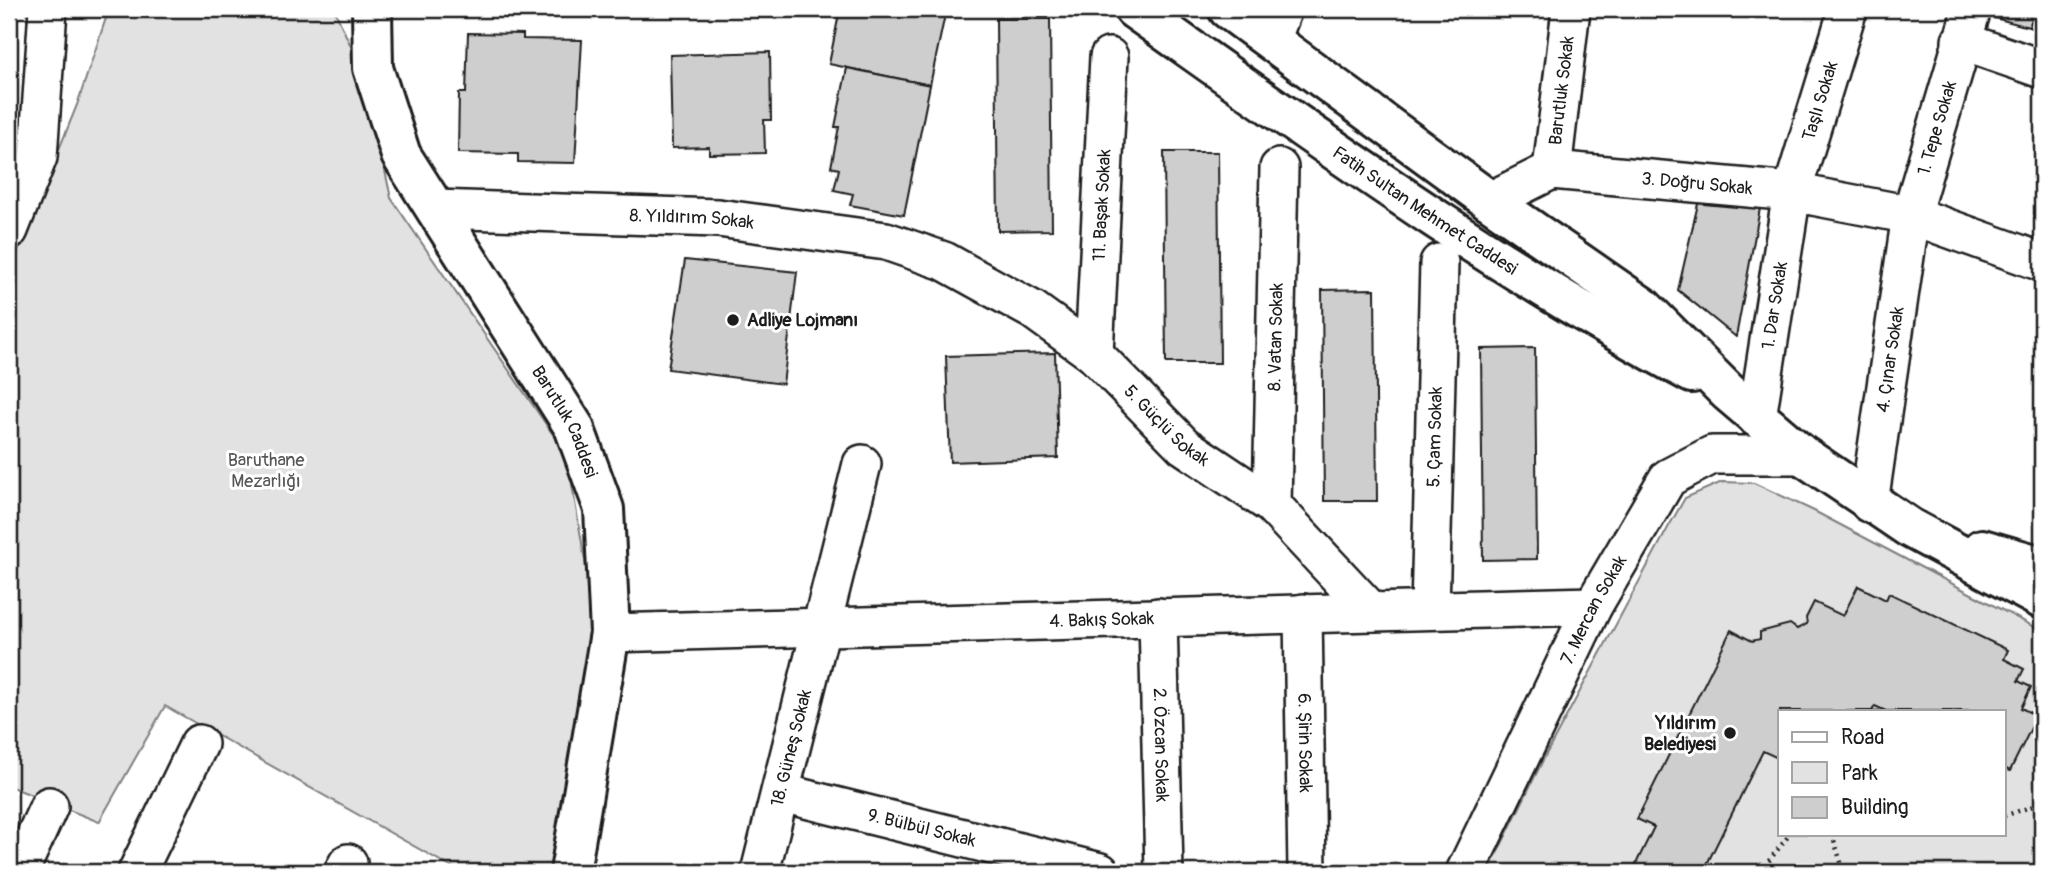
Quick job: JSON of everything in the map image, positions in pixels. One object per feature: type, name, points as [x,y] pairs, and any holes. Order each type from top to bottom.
[{"type":"main road","name":"Barutluk Caddesi","points":[[372,9],[373,68],[401,155],[574,427],[604,509],[610,633],[570,872]]},
{"type":"main road","name":"Fatih Sultan Mehmet Caddesi","points":[[1134,9],[1468,242],[1624,337],[1728,392]]},
{"type":"main road","name":"Fatih Sultan Mehmet Caddesi","points":[[1228,9],[1278,24],[1490,201],[1643,307],[1728,392],[1802,455],[1869,503],[1910,528],[2042,599]]},
{"type":"main road","name":"Fatih Sultan Mehmet Caddesi","points":[[1910,528],[2042,566]]},
{"type":"street","points":[[9,230],[38,158],[48,9]]},
{"type":"street","name":"Barutluk Sokak","points":[[1552,170],[1571,9]]},
{"type":"street","name":"Taşlı Sokak","points":[[1792,192],[1848,9]]},
{"type":"street","name":"1. Tepe Sokak","points":[[1911,215],[1966,25],[2042,69]]},
{"type":"street","name":"11. Başak Sokak","points":[[1094,354],[1109,57]]},
{"type":"street","name":"8. Vatan Sokak","points":[[1272,505],[1279,168]]},
{"type":"street","points":[[1490,201],[1552,170]]},
{"type":"street","name":"3. Doğru Sokak","points":[[1552,170],[1792,192],[1911,215],[2042,262]]},
{"type":"street","name":"1. Dar Sokak","points":[[1757,418],[1792,192]]},
{"type":"street","name":"8. Yıldırım Sokak","points":[[435,209],[718,218],[886,242],[944,261]]},
{"type":"street","name":"4. Çınar Sokak","points":[[1869,503],[1911,215]]},
{"type":"street","name":"5. Güçlü Sokak","points":[[944,261],[1033,310],[1094,354],[1184,446],[1272,505],[1371,612]]},
{"type":"street","name":"5. Çam Sokak","points":[[1430,610],[1439,263]]},
{"type":"street","name":"7. Mercan Sokak","points":[[1465,872],[1593,606],[1668,478],[1712,455],[1802,455]]},
{"type":"street","name":"18. Güneş Sokak","points":[[760,872],[782,793],[862,464]]},
{"type":"street","name":"4. Bakış Sokak","points":[[610,633],[1593,606]]},
{"type":"street","name":"6. Şirin Sokak","points":[[1303,613],[1307,872]]},
{"type":"street","name":"2. Özcan Sokak","points":[[1158,617],[1164,872]]},
{"type":"street","points":[[137,872],[199,744]]},
{"type":"street","name":"9. Bülbül Sokak","points":[[782,793],[1001,860],[1100,872]]},
{"type":"street","points":[[19,872],[48,806]]},
{"type":"path","points":[[2006,815],[2042,803]]},
{"type":"path","points":[[1760,872],[1788,836]]},
{"type":"path","points":[[1833,836],[1844,872]]},
{"type":"green space","name":"Baruthane Mezarlığı","points":[[109,9],[334,9],[364,75],[391,198],[567,455],[598,637],[558,872],[460,872],[165,706],[99,822],[9,786],[9,273],[77,105]]},
{"type":"green space","points":[[1722,482],[1754,483],[1814,511],[2042,631],[2042,872],[1488,872],[1544,758],[1685,498]]},
{"type":"building","points":[[840,9],[951,9],[946,10],[930,85],[829,64]]},
{"type":"building","points":[[1994,9],[2036,9],[2029,27],[1991,17]]},
{"type":"building","points":[[2036,9],[2042,9],[2042,33],[2029,27]]},
{"type":"building","points":[[996,19],[1050,19],[1052,230],[998,231]]},
{"type":"building","points":[[468,33],[523,34],[523,39],[582,40],[575,163],[518,162],[518,154],[458,153],[459,93],[466,93]]},
{"type":"building","points":[[770,52],[771,120],[764,120],[765,153],[709,154],[709,147],[672,148],[670,55]]},
{"type":"building","points":[[847,68],[930,85],[904,215],[850,205],[853,194],[834,190],[839,169],[831,167],[839,127],[835,127]]},
{"type":"building","points":[[1164,152],[1218,152],[1220,363],[1166,363]]},
{"type":"building","points":[[1701,191],[1761,203],[1736,337],[1678,290]]},
{"type":"building","name":"Adliye Lojmanı","points":[[685,260],[797,272],[783,384],[668,369]]},
{"type":"building","points":[[1375,289],[1377,501],[1324,501],[1322,290]]},
{"type":"building","points":[[1535,348],[1537,559],[1483,560],[1481,349]]},
{"type":"building","points":[[1055,353],[1058,458],[950,462],[946,356]]},
{"type":"building","name":"Yıldırım Belediyesi","points":[[1858,586],[1886,600],[1889,593],[2008,650],[2004,659],[2024,669],[2018,681],[2031,687],[2021,708],[2037,716],[2010,771],[2006,769],[2006,710],[1884,710],[1875,706],[1873,710],[1778,710],[1778,758],[1763,751],[1703,872],[1632,872],[1654,827],[1637,819],[1731,630],[1752,641],[1760,639],[1760,632],[1790,624],[1797,629],[1807,624],[1806,618],[1814,602],[1843,616]]},
{"type":"place","name":"Adliye Lojmanı","points":[[733,320]]},
{"type":"place","name":"Yıldırım Belediyesi","points":[[1730,733]]}]
